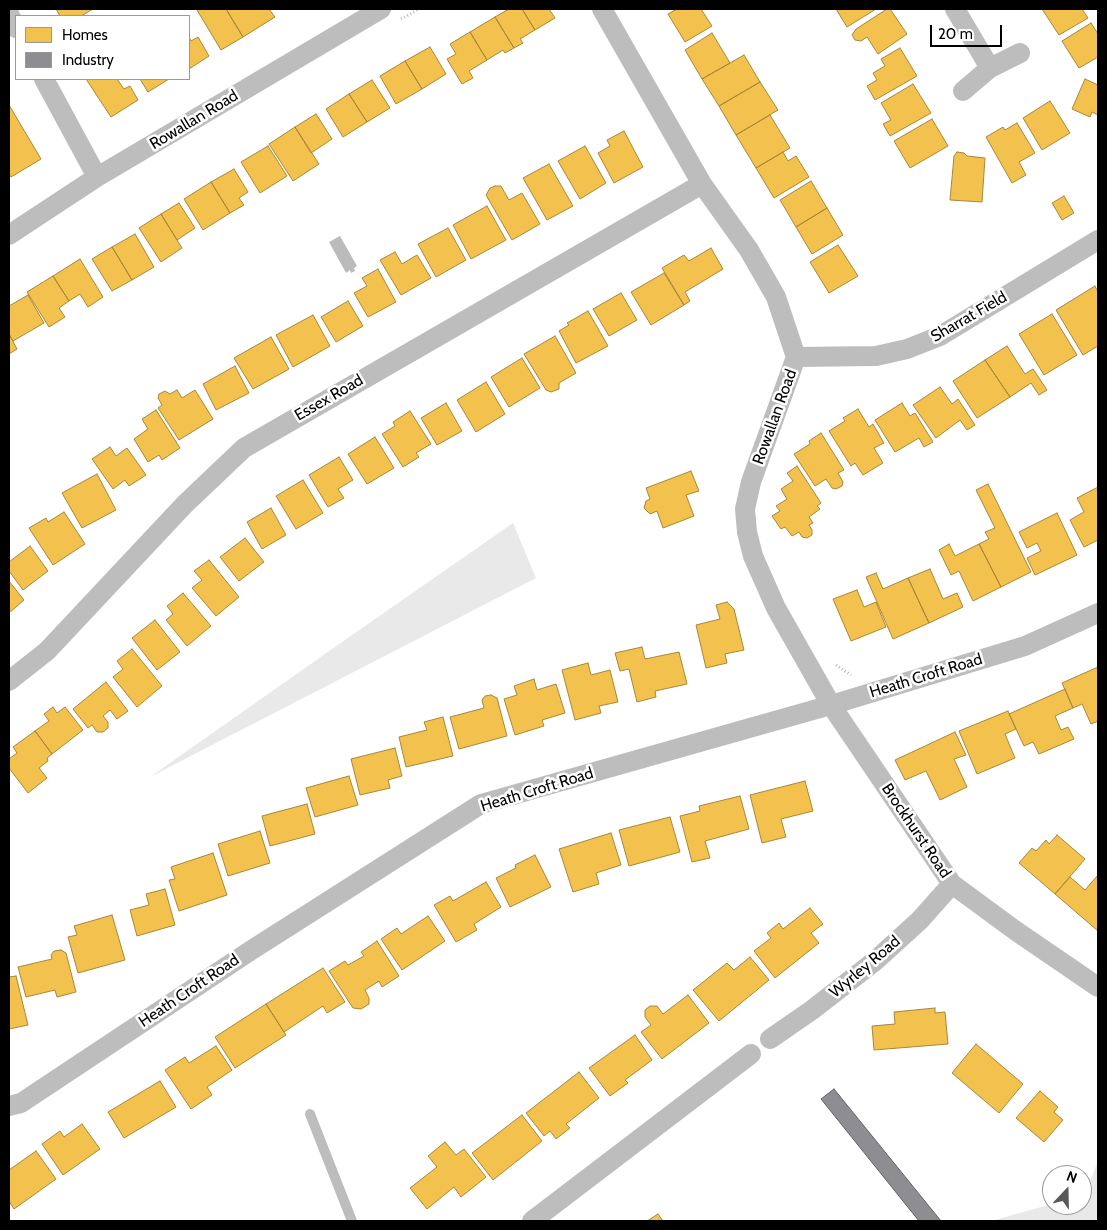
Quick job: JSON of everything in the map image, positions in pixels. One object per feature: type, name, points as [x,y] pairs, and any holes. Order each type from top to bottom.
[{"type":"street","name":"Rowallan Road","points":[[9,235],[97,177],[381,9]]},
{"type":"street","name":"Rowallan Road","points":[[602,9],[702,184],[749,250],[776,297],[796,356],[751,482],[745,509],[747,532],[752,556],[776,608],[831,705]]},
{"type":"street","points":[[955,9],[990,68]]},
{"type":"street","points":[[9,14],[15,26]]},
{"type":"street","points":[[962,91],[990,68],[1020,53]]},
{"type":"street","points":[[45,80],[97,177]]},
{"type":"street","name":"Essex Road","points":[[9,681],[47,651],[186,504],[244,448],[702,184]]},
{"type":"street","name":"Sharrat Field","points":[[796,356],[876,356],[907,349],[940,336],[1098,240]]},
{"type":"street","name":"Heath Croft Road","points":[[9,1106],[21,1103],[250,951],[481,804],[831,705],[1025,646],[1098,613]]},
{"type":"street","name":"Brockhurst Road","points":[[831,705],[952,884],[1016,931],[1098,987]]},
{"type":"street","name":"Wyrley Road","points":[[770,1039],[812,1010],[875,961],[920,920],[952,884]]},
{"type":"street","points":[[532,1221],[751,1054]]},
{"type":"lane","points":[[310,1114],[352,1221]]},
{"type":"path","points":[[835,665],[857,679]]},
{"type":"shaded area","points":[[340,236],[357,266],[354,268],[355,271],[351,273],[350,270],[346,273],[329,242]]},
{"type":"shaded area","points":[[513,523],[536,578],[150,777],[342,642]]},
{"type":"shaded area","points":[[1098,1161],[1098,1221],[991,1221],[1042,1207],[1042,1215],[1092,1215],[1092,1176]]},
{"type":"building: Homes","points":[[56,9],[93,9],[83,15],[59,15]]},
{"type":"building: Homes","points":[[226,9],[243,37],[221,50],[197,10]]},
{"type":"building: Homes","points":[[226,9],[269,9],[275,17],[243,37]]},
{"type":"building: Homes","points":[[509,9],[522,9],[535,30],[520,39],[523,43],[514,48],[495,17]]},
{"type":"building: Homes","points":[[522,9],[549,9],[555,18],[535,30]]},
{"type":"building: Homes","points":[[677,9],[701,9],[712,26],[685,42],[668,14]]},
{"type":"building: Homes","points":[[836,9],[876,9],[847,27]]},
{"type":"building: Homes","points":[[887,9],[890,9],[907,34],[878,54],[867,37],[861,41],[855,40],[852,35],[856,29]]},
{"type":"building: Homes","points":[[1042,9],[1082,9],[1088,18],[1059,35]]},
{"type":"building: Homes","points":[[495,17],[514,48],[505,53],[503,50],[487,60],[470,32]]},
{"type":"building: Homes","points":[[1091,23],[1098,34],[1098,57],[1079,68],[1062,41]]},
{"type":"building: Homes","points":[[470,32],[487,60],[469,71],[473,78],[462,84],[447,59],[456,54],[450,44]]},
{"type":"building: Homes","points":[[712,33],[730,63],[702,79],[685,50]]},
{"type":"building: Homes","points":[[198,37],[209,56],[190,68],[190,39],[191,41]]},
{"type":"building: Homes","points":[[430,47],[446,74],[422,89],[405,61]]},
{"type":"building: Homes","points":[[900,48],[917,76],[875,100],[867,86],[877,80],[873,73],[885,66],[881,59]]},
{"type":"building: Homes","points":[[744,55],[760,82],[719,106],[702,79]]},
{"type":"building: Homes","points":[[405,61],[422,89],[396,104],[380,76]]},
{"type":"building: Homes","points":[[1085,79],[1098,85],[1098,115],[1092,112],[1090,117],[1072,109]]},
{"type":"building: Homes","points":[[87,80],[118,80],[124,89],[130,86],[138,100],[111,117]]},
{"type":"building: Homes","points":[[141,80],[167,80],[148,92]]},
{"type":"building: Homes","points":[[372,80],[390,108],[367,122],[349,94]]},
{"type":"building: Homes","points":[[760,82],[778,110],[736,135],[719,106]]},
{"type":"building: Homes","points":[[913,84],[931,113],[890,136],[883,124],[891,120],[881,103]]},
{"type":"building: Homes","points":[[349,94],[367,122],[343,137],[326,109]]},
{"type":"building: Homes","points":[[1050,101],[1070,133],[1042,150],[1023,118]]},
{"type":"building: Homes","points":[[9,105],[41,159],[11,177],[9,174]]},
{"type":"building: Homes","points":[[316,114],[332,139],[311,153],[295,127]]},
{"type":"building: Homes","points":[[770,115],[790,148],[756,168],[736,135]]},
{"type":"building: Homes","points":[[932,119],[948,146],[910,168],[894,141]]},
{"type":"building: Homes","points":[[1017,123],[1035,153],[1019,162],[1026,175],[1012,183],[986,137],[1003,127],[1005,130]]},
{"type":"building: Homes","points":[[295,127],[319,164],[293,181],[269,144]]},
{"type":"building: Homes","points":[[624,131],[643,167],[614,183],[598,153],[610,146],[607,140]]},
{"type":"building: Homes","points":[[268,146],[287,176],[260,193],[241,162]]},
{"type":"building: Homes","points":[[585,146],[606,183],[580,199],[558,161]]},
{"type":"building: Homes","points":[[783,152],[788,161],[796,156],[809,177],[774,198],[756,168]]},
{"type":"building: Homes","points":[[957,152],[964,153],[967,156],[985,158],[982,202],[950,200],[954,156]]},
{"type":"building: Homes","points":[[549,164],[573,206],[547,220],[523,178]]},
{"type":"building: Homes","points":[[234,169],[248,192],[239,198],[244,205],[230,213],[211,182]]},
{"type":"building: Homes","points":[[811,181],[827,208],[796,227],[780,200]]},
{"type":"building: Homes","points":[[211,182],[230,213],[203,230],[184,199]]},
{"type":"building: Homes","points":[[501,186],[509,200],[522,193],[540,224],[512,240],[486,195],[490,188]]},
{"type":"building: Homes","points":[[1064,196],[1074,213],[1062,220],[1052,203]]},
{"type":"building: Homes","points":[[179,203],[195,228],[177,240],[161,214]]},
{"type":"building: Homes","points":[[487,206],[506,240],[471,259],[453,225]]},
{"type":"building: Homes","points":[[827,208],[843,235],[812,254],[796,227]]},
{"type":"building: Homes","points":[[161,214],[182,248],[161,262],[139,228]]},
{"type":"building: Homes","points":[[448,228],[466,260],[436,277],[418,244]]},
{"type":"building: Homes","points":[[135,234],[154,267],[132,280],[112,247]]},
{"type":"building: Homes","points":[[838,245],[858,276],[829,293],[810,262]]},
{"type":"building: Homes","points":[[112,247],[132,280],[112,291],[92,259]]},
{"type":"building: Homes","points":[[711,248],[723,269],[685,292],[690,301],[684,305],[662,268],[684,255],[689,261]]},
{"type":"building: Homes","points":[[395,252],[402,264],[417,255],[431,278],[401,295],[380,260]]},
{"type":"building: Homes","points":[[80,259],[103,297],[88,307],[80,294],[69,301],[53,276]]},
{"type":"building: Homes","points":[[378,269],[396,302],[368,317],[354,293],[367,286],[362,278]]},
{"type":"building: Homes","points":[[664,273],[684,305],[651,325],[631,292]]},
{"type":"building: Homes","points":[[53,276],[69,301],[59,308],[65,317],[49,327],[27,292]]},
{"type":"building: Homes","points":[[1095,286],[1098,292],[1098,346],[1083,355],[1056,310]]},
{"type":"building: Homes","points":[[621,293],[637,320],[609,336],[593,309]]},
{"type":"building: Homes","points":[[28,295],[44,323],[13,341],[9,334],[9,306]]},
{"type":"building: Homes","points":[[348,301],[363,326],[336,342],[321,317]]},
{"type":"building: Homes","points":[[588,311],[608,346],[576,363],[559,331],[569,325],[567,323]]},
{"type":"building: Homes","points":[[1052,314],[1077,355],[1044,375],[1019,334]]},
{"type":"building: Homes","points":[[313,315],[330,346],[293,367],[276,335]]},
{"type":"building: Homes","points":[[9,334],[17,349],[9,354]]},
{"type":"building: Homes","points":[[555,336],[576,373],[559,383],[559,389],[551,392],[546,390],[524,354]]},
{"type":"building: Homes","points":[[271,337],[289,369],[253,389],[234,358]]},
{"type":"building: Homes","points":[[1007,346],[1025,374],[1033,369],[1047,390],[1039,395],[1031,383],[1010,397],[985,360]]},
{"type":"building: Homes","points":[[522,358],[540,388],[509,407],[491,377]]},
{"type":"building: Homes","points":[[985,360],[1010,397],[977,418],[953,381]]},
{"type":"building: Homes","points":[[235,366],[249,393],[216,410],[203,384]]},
{"type":"building: Homes","points":[[486,382],[505,414],[476,432],[457,400]]},
{"type":"building: Homes","points":[[940,387],[952,404],[958,399],[975,425],[967,430],[960,420],[936,438],[913,405]]},
{"type":"building: Homes","points":[[177,390],[182,398],[195,390],[213,419],[179,440],[158,408],[162,405],[158,398],[159,394],[165,391],[170,394]]},
{"type":"building: Homes","points":[[446,403],[462,431],[437,445],[421,418]]},
{"type":"building: Homes","points":[[902,403],[910,416],[915,413],[933,442],[924,447],[919,438],[895,452],[875,420]]},
{"type":"building: Homes","points":[[858,409],[869,427],[873,424],[884,443],[874,448],[883,463],[863,475],[855,463],[851,466],[829,431],[845,421],[843,418]]},
{"type":"building: Homes","points":[[156,410],[180,448],[162,460],[159,455],[148,462],[134,439],[148,429],[142,419]]},
{"type":"building: Homes","points":[[410,411],[431,444],[416,453],[419,457],[403,467],[382,434],[395,426],[393,422]]},
{"type":"building: Homes","points":[[821,433],[844,470],[838,473],[843,482],[842,486],[836,489],[832,488],[826,479],[815,486],[794,454],[810,444],[809,441]]},
{"type":"building: Homes","points":[[375,437],[394,468],[367,484],[348,454]]},
{"type":"building: Homes","points":[[110,447],[116,456],[127,448],[146,475],[129,486],[125,480],[113,489],[92,459]]},
{"type":"building: Homes","points":[[339,457],[353,480],[338,489],[344,498],[328,507],[309,475]]},
{"type":"building: Homes","points":[[797,466],[821,503],[817,506],[820,509],[809,517],[813,523],[809,525],[812,535],[807,538],[802,537],[799,532],[792,536],[785,527],[781,529],[772,516],[780,511],[776,506],[787,499],[781,489],[793,481],[787,473]]},
{"type":"building: Homes","points":[[691,471],[699,491],[686,495],[694,516],[663,528],[657,511],[650,514],[644,508],[646,501],[650,499],[646,488]]},
{"type":"building: Homes","points":[[97,474],[116,510],[82,528],[62,493]]},
{"type":"building: Homes","points":[[303,480],[323,513],[296,529],[276,496]]},
{"type":"building: Homes","points":[[988,484],[1031,572],[1001,587],[979,544],[989,539],[985,532],[995,528],[976,490]]},
{"type":"building: Homes","points":[[1098,487],[1098,540],[1084,547],[1070,520],[1084,512],[1077,498]]},
{"type":"building: Homes","points":[[271,508],[286,535],[262,549],[247,522]]},
{"type":"building: Homes","points":[[64,512],[85,544],[53,565],[29,528],[46,518],[48,522]]},
{"type":"building: Homes","points":[[1057,513],[1077,555],[1035,575],[1027,558],[1041,551],[1037,543],[1027,548],[1019,532]]},
{"type":"building: Homes","points":[[245,538],[264,562],[239,581],[220,557]]},
{"type":"building: Homes","points":[[949,544],[955,556],[979,544],[1001,587],[973,601],[959,571],[951,575],[939,550]]},
{"type":"building: Homes","points":[[30,546],[48,571],[23,590],[9,571],[9,562]]},
{"type":"building: Homes","points":[[209,560],[239,597],[216,616],[192,588],[202,580],[194,571]]},
{"type":"building: Homes","points":[[930,569],[943,599],[957,593],[963,607],[929,623],[908,578]]},
{"type":"building: Homes","points":[[876,573],[883,589],[908,578],[929,623],[893,639],[866,577]]},
{"type":"building: Homes","points":[[9,581],[24,600],[9,613]]},
{"type":"building: Homes","points":[[857,590],[864,607],[876,602],[886,627],[851,641],[833,599]]},
{"type":"building: Homes","points":[[183,593],[211,626],[187,646],[166,620],[173,614],[167,606]]},
{"type":"building: Homes","points":[[727,602],[734,609],[744,650],[725,654],[727,663],[706,668],[696,625],[720,619],[716,605]]},
{"type":"building: Homes","points":[[155,620],[180,652],[157,670],[132,638]]},
{"type":"building: Homes","points":[[642,647],[645,659],[679,652],[687,684],[655,691],[656,697],[637,702],[629,669],[620,671],[615,653]]},
{"type":"building: Homes","points":[[132,649],[162,686],[137,707],[113,677],[123,669],[117,661]]},
{"type":"building: Homes","points":[[588,663],[591,675],[610,670],[618,702],[599,706],[601,713],[575,720],[562,670]]},
{"type":"building: Homes","points":[[1098,667],[1098,721],[1091,724],[1082,704],[1073,708],[1062,683]]},
{"type":"building: Homes","points":[[534,679],[537,690],[556,684],[565,713],[542,720],[544,726],[515,735],[504,699],[517,695],[514,686]]},
{"type":"building: Homes","points":[[106,682],[128,711],[117,719],[110,710],[103,716],[108,722],[108,728],[103,732],[97,732],[92,725],[88,728],[73,709]]},
{"type":"building: Homes","points":[[1065,689],[1073,708],[1055,716],[1061,730],[1068,727],[1074,739],[1039,754],[1033,742],[1024,746],[1009,714]]},
{"type":"building: Homes","points":[[491,695],[497,698],[507,736],[459,749],[450,717],[484,708],[482,700],[485,696]]},
{"type":"building: Homes","points":[[53,707],[57,713],[65,707],[83,730],[52,754],[35,731],[49,721],[44,714]]},
{"type":"building: Homes","points":[[1008,711],[1016,729],[1005,734],[1015,758],[977,774],[959,731]]},
{"type":"building: Homes","points":[[443,717],[453,756],[406,767],[399,737],[427,730],[424,722]]},
{"type":"building: Homes","points":[[35,731],[52,754],[47,758],[48,761],[39,768],[47,778],[28,793],[9,768],[9,759],[17,753],[13,747]]},
{"type":"building: Homes","points":[[955,732],[966,755],[954,759],[967,787],[940,800],[926,771],[905,780],[895,760]]},
{"type":"building: Homes","points":[[395,748],[402,776],[388,780],[390,788],[360,795],[351,759]]},
{"type":"building: Homes","points":[[349,776],[358,805],[315,817],[306,788]]},
{"type":"building: Homes","points":[[805,781],[813,811],[781,819],[786,837],[762,843],[750,795]]},
{"type":"building: Homes","points":[[740,796],[749,829],[705,841],[710,858],[692,862],[680,816],[700,811],[699,806]]},
{"type":"building: Homes","points":[[307,804],[315,834],[270,846],[262,816]]},
{"type":"building: Homes","points":[[670,817],[680,852],[629,866],[619,830]]},
{"type":"building: Homes","points":[[260,831],[270,863],[228,876],[218,844]]},
{"type":"building: Homes","points":[[611,833],[621,865],[596,873],[599,884],[573,892],[559,849]]},
{"type":"building: Homes","points":[[1057,835],[1085,859],[1055,894],[1019,863],[1032,848],[1036,851],[1046,840],[1049,844]]},
{"type":"building: Homes","points":[[213,853],[227,895],[179,911],[169,880],[175,879],[171,867]]},
{"type":"building: Homes","points":[[535,855],[551,887],[510,907],[496,878],[516,868],[515,865]]},
{"type":"building: Homes","points":[[1098,875],[1098,931],[1055,894],[1070,877],[1085,890]]},
{"type":"building: Homes","points":[[486,882],[501,907],[474,924],[477,930],[456,942],[434,905],[450,896],[453,901]]},
{"type":"building: Homes","points":[[165,889],[175,925],[137,936],[130,910],[149,905],[146,894]]},
{"type":"building: Homes","points":[[810,908],[823,924],[811,933],[819,943],[775,978],[754,951],[771,938],[767,933],[779,923],[783,929]]},
{"type":"building: Homes","points":[[112,915],[125,960],[78,973],[68,937],[77,935],[74,926]]},
{"type":"building: Homes","points":[[428,916],[445,941],[402,970],[381,939],[397,928],[401,934]]},
{"type":"building: Homes","points":[[377,941],[399,976],[382,987],[379,981],[365,990],[369,998],[369,1004],[361,1009],[353,1008],[329,971],[345,961],[348,965],[364,956],[361,952]]},
{"type":"building: Homes","points":[[61,950],[66,953],[76,992],[57,997],[55,990],[26,997],[18,967],[52,959],[51,955],[54,951]]},
{"type":"building: Homes","points":[[750,957],[769,980],[719,1021],[693,990],[727,963],[734,970]]},
{"type":"building: Homes","points":[[323,968],[345,1002],[327,1013],[323,1006],[284,1032],[266,1004]]},
{"type":"building: Homes","points":[[16,976],[28,1025],[9,1029],[9,977]]},
{"type":"building: Homes","points":[[688,995],[709,1023],[662,1059],[641,1032],[651,1025],[645,1017],[645,1010],[650,1006],[657,1006],[663,1014]]},
{"type":"building: Homes","points":[[266,1004],[286,1035],[235,1068],[215,1037]]},
{"type":"building: Homes","points":[[935,1008],[935,1013],[945,1012],[948,1044],[874,1050],[872,1026],[895,1024],[894,1012]]},
{"type":"building: Homes","points":[[635,1035],[652,1060],[625,1080],[628,1083],[610,1096],[589,1068]]},
{"type":"building: Homes","points":[[976,1044],[1023,1084],[999,1113],[952,1073]]},
{"type":"building: Homes","points":[[216,1046],[232,1070],[207,1087],[212,1095],[191,1109],[165,1070],[185,1057],[189,1063]]},
{"type":"building: Homes","points":[[579,1072],[599,1098],[566,1124],[570,1128],[556,1139],[550,1131],[544,1136],[526,1113]]},
{"type":"building: Homes","points":[[160,1081],[176,1107],[124,1138],[108,1112]]},
{"type":"building: Homes","points":[[1040,1091],[1058,1107],[1054,1112],[1063,1120],[1044,1142],[1016,1118]]},
{"type":"building: Homes","points":[[522,1115],[542,1141],[493,1180],[472,1153]]},
{"type":"building: Homes","points":[[82,1124],[100,1149],[63,1175],[42,1144],[60,1131],[64,1137]]},
{"type":"building: Homes","points":[[445,1142],[456,1155],[464,1149],[486,1177],[461,1197],[454,1187],[427,1209],[410,1188],[437,1167],[428,1156]]},
{"type":"building: Homes","points":[[36,1151],[56,1179],[14,1209],[9,1201],[9,1170]]},
{"type":"building: Homes","points":[[658,1214],[663,1221],[647,1221]]},
{"type":"building: Industry","points":[[834,1089],[941,1221],[919,1221],[821,1099]]}]
